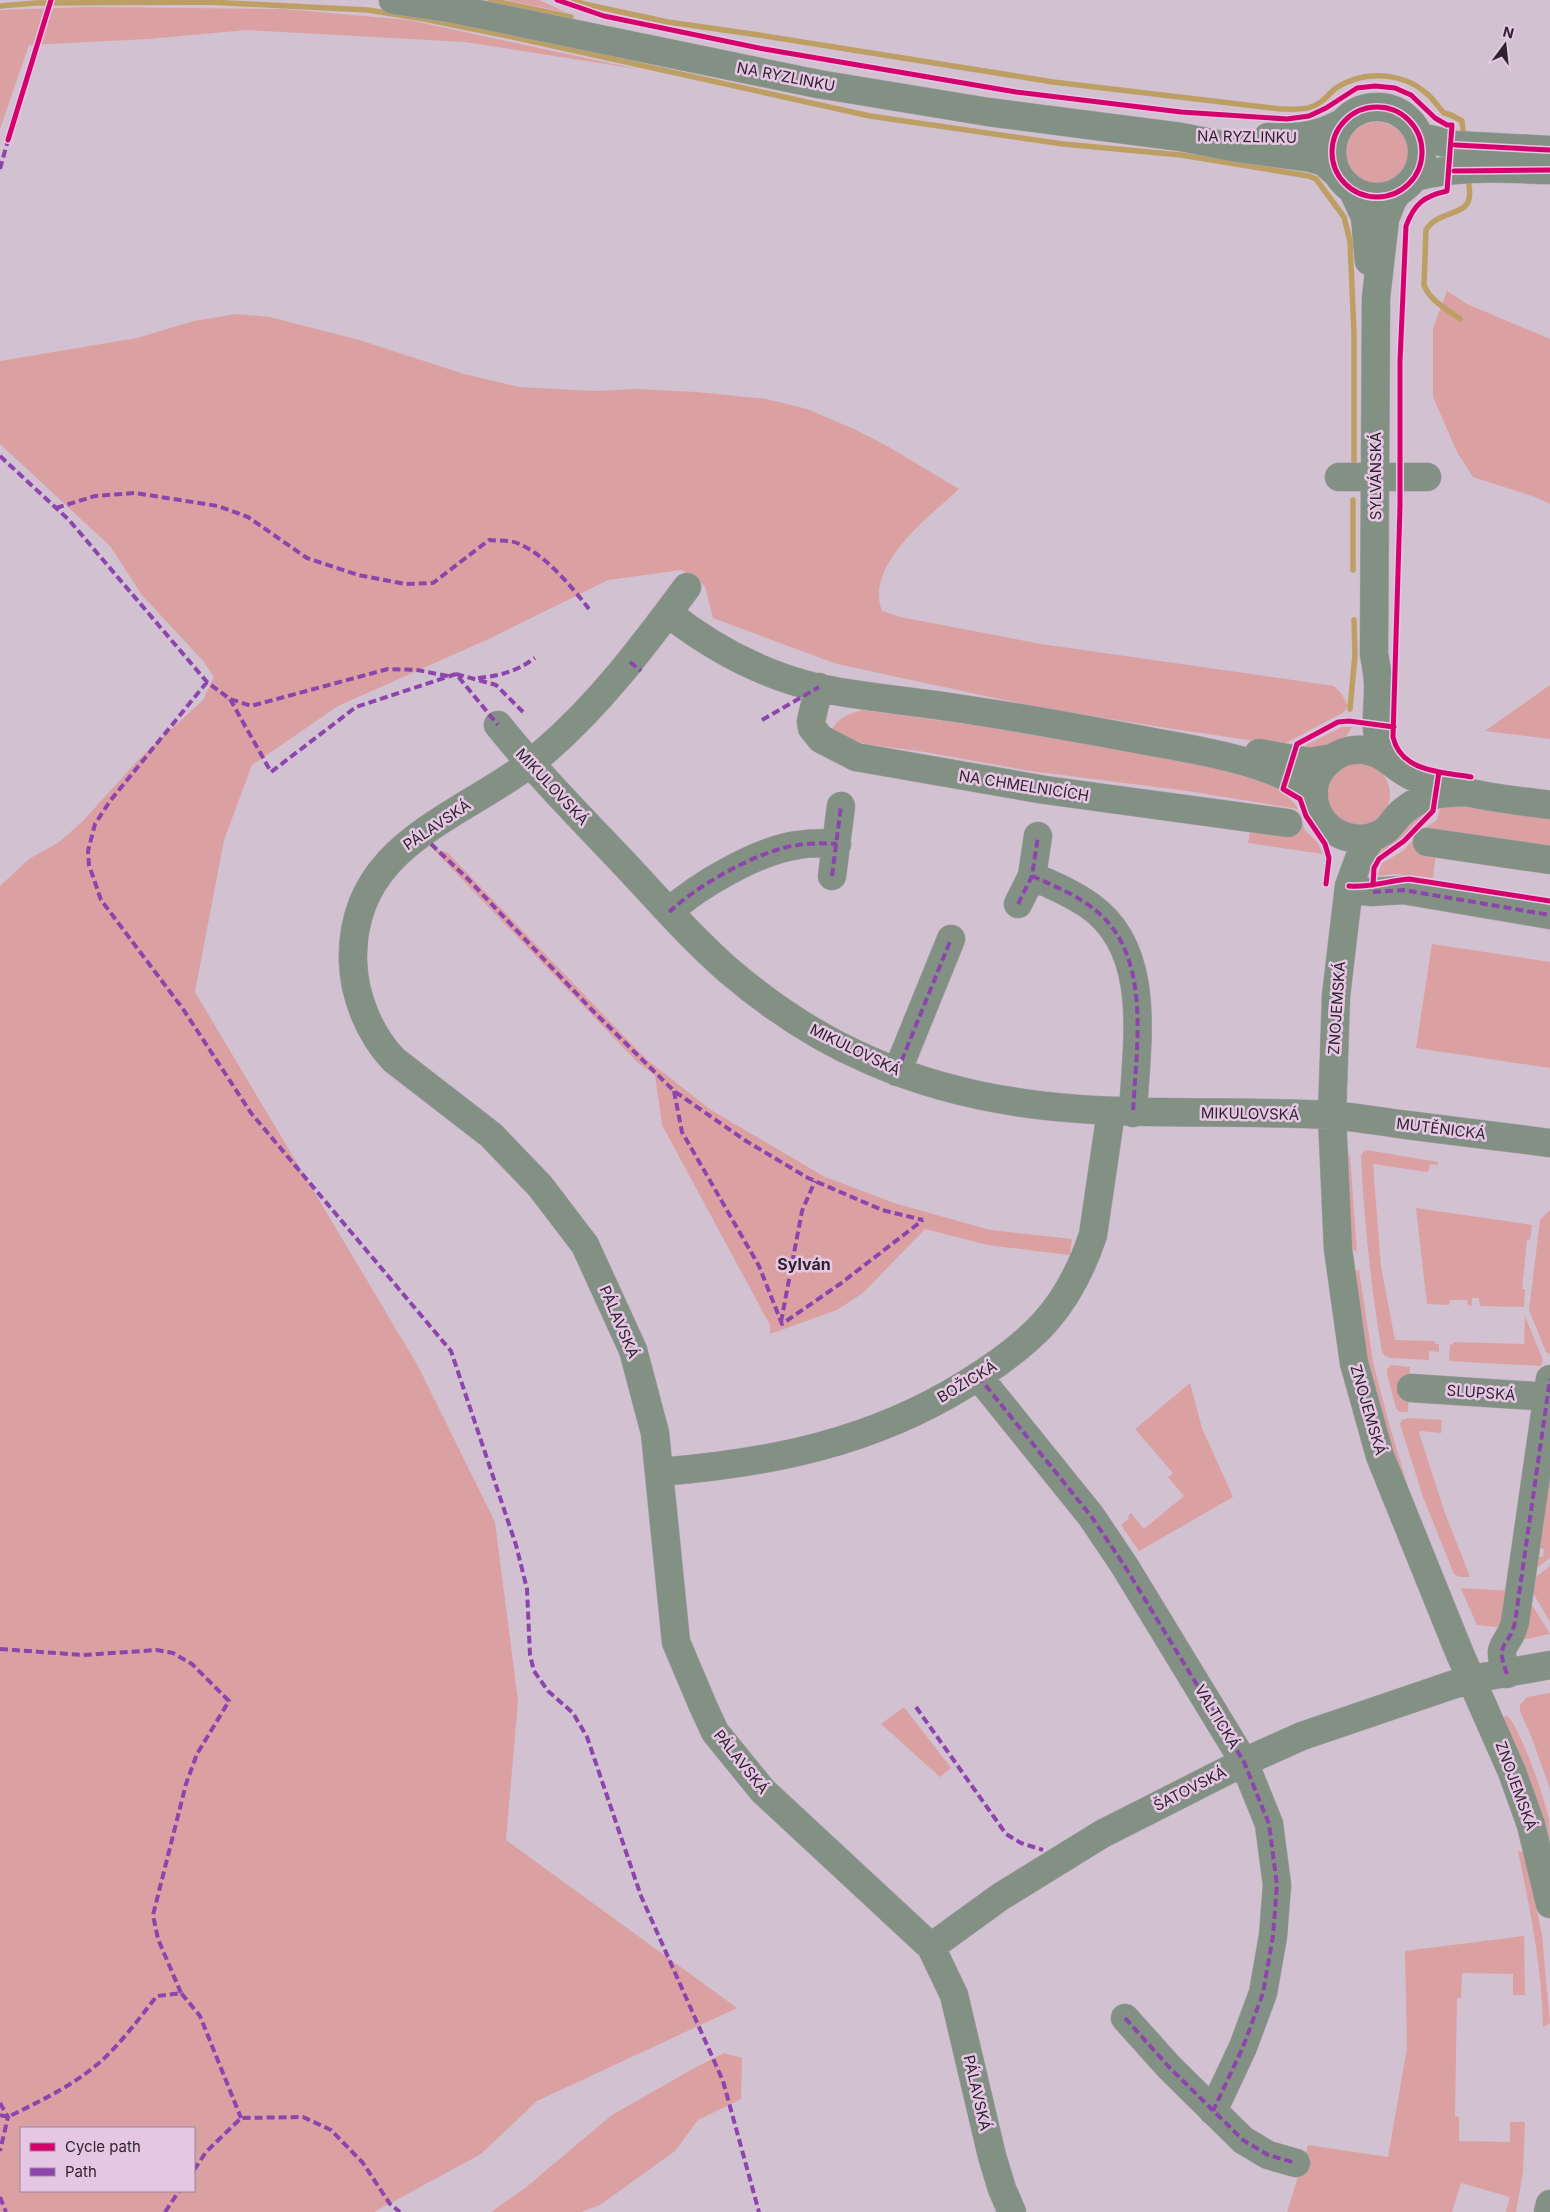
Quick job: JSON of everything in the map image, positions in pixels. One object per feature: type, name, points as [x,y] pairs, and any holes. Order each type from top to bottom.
[{"type":"street","name":"NA RYZLINKU","points":[[393,0],[454,9],[818,84],[988,112],[1181,137],[1218,145],[1311,158],[1324,162],[1344,182]]},
{"type":"street","points":[[1406,184],[1422,155],[1420,137],[1416,129],[1404,116],[1379,106],[1362,109],[1346,118],[1340,124],[1332,140],[1331,149],[1344,182],[1376,197],[1406,184],[1454,171],[1550,170]]},
{"type":"street","name":"NA RYZLINKU","points":[[1181,137],[1209,135],[1304,138],[1340,124]]},
{"type":"street","points":[[1420,137],[1455,145],[1550,150]]},
{"type":"street","name":"SYLVÁNSKÁ","points":[[1344,182],[1364,218],[1376,298]]},
{"type":"street","name":"SYLVÁNSKÁ","points":[[1391,763],[1378,742],[1376,730],[1378,688],[1374,654],[1376,298],[1385,219],[1392,201],[1406,184]]},
{"type":"street","points":[[1339,477],[1427,477]]},
{"type":"street","name":"PÁLAVSKÁ","points":[[687,586],[668,613],[608,688],[563,735],[530,764],[420,833],[404,845],[386,863],[373,882],[358,917],[353,949],[353,972],[365,1015],[384,1049],[394,1060],[491,1135],[540,1186],[584,1246],[633,1350],[655,1433],[676,1642],[715,1732],[763,1791],[931,1947],[954,1995],[992,2156],[1002,2189],[1012,2212]]},
{"type":"street","points":[[668,613],[702,638],[751,664],[784,677],[819,687],[1023,719],[1205,752],[1281,774],[1303,784],[1314,794]]},
{"type":"street","name":"SYLVÁNSKÁ","points":[[1337,755],[1349,746],[1356,731],[1374,654]]},
{"type":"street","name":"NA CHMELNICÍCH","points":[[819,687],[811,721],[812,728],[821,739],[856,757],[1045,790],[1288,823]]},
{"type":"street","name":"MIKULOVSKÁ","points":[[498,725],[530,764],[669,912],[728,970],[771,1004],[840,1046],[898,1072],[962,1093],[1008,1102],[1059,1109],[1122,1112],[1332,1116]]},
{"type":"street","points":[[1205,752],[1265,754],[1310,762],[1353,749],[1364,750],[1376,752],[1415,777],[1468,792],[1550,805]]},
{"type":"street","points":[[1337,755],[1318,776],[1314,794],[1315,804],[1322,820],[1336,833],[1354,839],[1372,837],[1384,832],[1400,814],[1404,802],[1404,790],[1401,778],[1391,763]]},
{"type":"street","points":[[1400,814],[1424,798],[1440,794],[1468,792]]},
{"type":"street","points":[[832,876],[841,806]]},
{"type":"street","name":"ZNOJEMSKÁ","points":[[1336,833],[1342,850],[1349,888]]},
{"type":"street","points":[[1018,904],[1032,876],[1038,836]]},
{"type":"street","name":"ZNOJEMSKÁ","points":[[1372,837],[1360,856],[1349,888],[1336,996],[1332,1116],[1338,1249],[1354,1364],[1380,1456],[1512,1772],[1531,1825],[1550,1904]]},
{"type":"street","points":[[1426,842],[1550,860]]},
{"type":"street","points":[[669,912],[701,886],[770,853],[796,845],[837,844]]},
{"type":"street","name":"BOŽICKÁ","points":[[660,1472],[754,1462],[830,1445],[861,1435],[916,1412],[978,1376],[1020,1348],[1041,1328],[1058,1307],[1076,1278],[1093,1235],[1122,1112],[1138,1005],[1134,974],[1123,945],[1108,923],[1092,907],[1068,892],[1032,876]]},
{"type":"street","points":[[1349,888],[1372,892],[1404,890],[1550,915]]},
{"type":"street","points":[[898,1072],[952,939]]},
{"type":"street","name":"MUTĚNICKÁ","points":[[1332,1116],[1550,1143]]},
{"type":"street","name":"VALTICKÁ","points":[[978,1376],[1092,1516],[1155,1613],[1244,1762],[1269,1824],[1277,1885],[1273,1936],[1262,1993],[1243,2047],[1213,2111]]},
{"type":"street","name":"SLUPSKÁ","points":[[1411,1388],[1549,1392]]},
{"type":"street","points":[[1507,1674],[1501,1654],[1504,1642],[1511,1633],[1515,1622],[1549,1392]]},
{"type":"street","name":"ŠATOVSKÁ","points":[[931,1947],[1000,1897],[1102,1834],[1244,1762],[1302,1736],[1472,1679],[1550,1665]]},
{"type":"street","points":[[1125,2018],[1243,2140],[1268,2155],[1296,2163]]},
{"type":"street","points":[[1548,2212],[1550,2204]]},
{"type":"shaded area","points":[[506,0],[539,0],[565,12]]},
{"type":"shaded area","points":[[85,7],[284,9],[409,20],[637,69],[465,42],[247,30],[148,39],[29,45],[0,129],[0,10]]},
{"type":"shaded area","points":[[1371,122],[1383,122],[1399,131],[1406,141],[1408,153],[1406,165],[1399,175],[1383,184],[1371,184],[1360,179],[1351,170],[1346,159],[1346,147],[1351,136],[1360,127]]},
{"type":"shaded area","points":[[1447,291],[1467,304],[1550,339],[1550,504],[1535,497],[1473,477],[1457,452],[1433,397],[1433,328]]},
{"type":"shaded area","points":[[236,314],[270,317],[359,340],[464,374],[519,387],[592,391],[637,389],[696,392],[766,399],[807,409],[854,429],[887,446],[959,489],[917,527],[891,559],[882,576],[879,594],[882,611],[900,617],[1041,644],[1334,686],[1341,693],[1348,706],[1344,712],[1282,745],[1037,707],[837,664],[713,618],[705,586],[682,570],[608,580],[493,637],[338,706],[252,765],[224,840],[195,992],[418,1366],[495,1522],[518,1701],[506,1840],[737,2008],[537,2101],[481,2154],[374,2212],[0,2212],[0,886],[29,859],[59,842],[82,822],[140,758],[203,700],[214,677],[204,662],[142,595],[110,546],[0,444],[0,361],[137,338],[194,321]]},
{"type":"shaded area","points":[[1550,685],[1550,739],[1485,731]]},
{"type":"shaded area","points":[[863,710],[987,727],[1193,762],[1274,781],[1298,809],[1188,791],[1030,771],[925,752],[843,741],[831,731],[844,717]]},
{"type":"shaded area","points":[[1342,727],[1352,727],[1337,745],[1325,749],[1302,749],[1308,744]]},
{"type":"shaded area","points":[[1353,763],[1365,763],[1381,772],[1388,782],[1390,794],[1388,806],[1381,816],[1365,825],[1353,825],[1342,820],[1333,811],[1328,800],[1328,788],[1333,777],[1342,768]]},
{"type":"shaded area","points":[[1441,803],[1473,804],[1550,816],[1550,847],[1436,853],[1433,878],[1395,874],[1377,876],[1382,863],[1403,851],[1422,830],[1437,820]]},
{"type":"shaded area","points":[[1427,811],[1405,835],[1375,858],[1370,868],[1369,876],[1361,876],[1363,864],[1395,831]]},
{"type":"shaded area","points":[[1300,818],[1305,830],[1317,842],[1323,854],[1248,843],[1250,833],[1256,826]]},
{"type":"shaded area","points":[[433,849],[447,852],[646,1059],[711,1110],[825,1177],[894,1203],[990,1230],[1072,1239],[1070,1255],[988,1245],[925,1229],[863,1293],[837,1310],[770,1334],[770,1325],[662,1125],[655,1075],[637,1062]]},
{"type":"shaded area","points":[[1432,944],[1550,962],[1550,1068],[1416,1048]]},
{"type":"shaded area","points":[[1367,1150],[1438,1162],[1438,1165],[1430,1164],[1428,1172],[1373,1164],[1381,1267],[1395,1340],[1435,1341],[1435,1344],[1439,1344],[1439,1352],[1429,1351],[1429,1360],[1391,1358],[1385,1356],[1382,1352],[1371,1279],[1364,1205],[1361,1156]]},
{"type":"shaded area","points":[[1346,1152],[1350,1156],[1357,1252],[1352,1249]]},
{"type":"shaded area","points":[[1416,1208],[1532,1225],[1530,1240],[1527,1240],[1522,1289],[1525,1289],[1524,1307],[1480,1306],[1479,1298],[1472,1298],[1472,1306],[1468,1305],[1467,1300],[1450,1300],[1449,1305],[1427,1304]]},
{"type":"shaded area","points":[[1550,1210],[1549,1354],[1546,1352],[1529,1310],[1540,1220]]},
{"type":"shaded area","points":[[1359,1270],[1373,1362],[1410,1494],[1397,1475],[1366,1363],[1352,1272]]},
{"type":"shaded area","points":[[1525,1316],[1543,1360],[1541,1366],[1449,1361],[1450,1344],[1453,1345],[1453,1342],[1524,1344]]},
{"type":"shaded area","points":[[1391,1365],[1410,1367],[1408,1412],[1399,1412],[1396,1408],[1387,1374],[1387,1369]]},
{"type":"shaded area","points":[[1190,1383],[1202,1428],[1233,1497],[1139,1551],[1121,1525],[1129,1518],[1128,1516],[1131,1513],[1144,1529],[1184,1496],[1168,1477],[1173,1473],[1135,1429]]},
{"type":"shaded area","points":[[1408,1418],[1442,1420],[1441,1433],[1420,1431],[1419,1433],[1445,1513],[1470,1577],[1460,1577],[1454,1574],[1423,1497],[1400,1424],[1402,1420]]},
{"type":"shaded area","points":[[1550,1445],[1550,1558],[1529,1574],[1531,1556],[1543,1557],[1544,1549],[1533,1547]]},
{"type":"shaded area","points":[[1550,1566],[1550,1622],[1533,1593],[1536,1577]]},
{"type":"shaded area","points":[[1462,1588],[1511,1591],[1507,1628],[1477,1625]]},
{"type":"shaded area","points":[[1526,1595],[1550,1634],[1521,1640]]},
{"type":"shaded area","points":[[1550,1693],[1550,1789],[1520,1711],[1520,1705],[1527,1697]]},
{"type":"shaded area","points":[[904,1707],[951,1768],[940,1777],[881,1724]]},
{"type":"shaded area","points":[[1507,1716],[1525,1748],[1543,1797],[1549,1819],[1550,1854],[1523,1764],[1503,1717]]},
{"type":"shaded area","points":[[1518,1851],[1525,1853],[1542,1935],[1550,2023],[1543,2027],[1538,1960]]},
{"type":"shaded area","points":[[1524,1936],[1525,1995],[1513,1995],[1513,1974],[1462,1973],[1461,1998],[1457,1998],[1455,2116],[1459,2117],[1459,2141],[1510,2142],[1510,2122],[1525,2122],[1523,2172],[1516,2212],[1506,2212],[1510,2197],[1461,2183],[1452,2212],[1287,2212],[1308,2145],[1388,2157],[1407,2048],[1405,1951]]},
{"type":"shaded area","points":[[724,2053],[742,2058],[741,2099],[698,2120],[675,2151],[600,2205],[581,2212],[491,2212],[525,2188],[612,2115]]},
{"type":"waterway","points":[[490,0],[571,17]]},
{"type":"waterway","points":[[574,0],[584,4],[668,22],[1053,82],[1281,109],[1303,109],[1313,106],[1322,101],[1336,88],[1358,78],[1370,76],[1394,77],[1416,86],[1429,95],[1444,113],[1462,121],[1464,139]]},
{"type":"waterway","points":[[0,6],[36,3],[208,2],[368,10],[513,37],[870,116],[1063,144],[1181,155],[1309,176],[1316,179],[1344,217],[1350,241],[1354,334],[1354,463]]},
{"type":"waterway","points":[[1460,319],[1430,296],[1424,285],[1426,230],[1443,216],[1457,211],[1466,204],[1470,193],[1468,175]]},
{"type":"waterway","points":[[1353,500],[1353,570]]},
{"type":"waterway","points":[[1350,709],[1355,655],[1354,620]]},
{"type":"marked path","points":[[0,169],[8,140]]},
{"type":"marked path","points":[[0,456],[69,520],[207,682],[230,699],[251,706],[388,669],[417,670],[448,676]]},
{"type":"marked path","points":[[56,508],[95,496],[135,493],[218,506],[248,517],[307,558],[358,575],[405,584],[433,583],[489,540],[511,541],[538,555],[566,581],[589,609]]},
{"type":"marked path","points":[[478,678],[508,672],[535,658]]},
{"type":"marked path","points":[[630,662],[641,671]]},
{"type":"marked path","points":[[456,674],[496,685],[523,712]]},
{"type":"marked path","points":[[230,699],[271,772],[356,707],[456,674],[498,725]]},
{"type":"marked path","points":[[207,682],[110,801],[95,824],[88,851],[89,865],[101,900],[183,1009],[251,1113],[451,1351],[516,1545],[527,1589],[530,1655],[534,1671],[548,1691],[573,1713],[587,1737],[641,1896],[723,2081],[759,2212]]},
{"type":"marked path","points":[[762,720],[819,687]]},
{"type":"marked path","points":[[832,876],[841,806]]},
{"type":"marked path","points":[[1018,904],[1032,876],[1038,836]]},
{"type":"marked path","points":[[431,844],[467,878],[592,1010],[674,1091],[746,1141],[808,1178],[882,1210],[923,1220]]},
{"type":"marked path","points":[[669,912],[712,880],[765,854],[798,845],[837,844]]},
{"type":"marked path","points":[[1032,876],[1069,893],[1090,906],[1110,925],[1124,948],[1133,974],[1137,1001],[1137,1059],[1133,1113]]},
{"type":"marked path","points":[[1373,892],[1403,890],[1550,915]]},
{"type":"marked path","points":[[897,1072],[951,939]]},
{"type":"marked path","points":[[674,1091],[682,1132],[759,1266],[782,1324],[840,1284],[923,1220]]},
{"type":"marked path","points":[[781,1322],[802,1211],[815,1181]]},
{"type":"marked path","points":[[978,1376],[1091,1516],[1124,1565],[1244,1762],[1269,1824],[1277,1885],[1273,1936],[1263,1993],[1243,2047],[1213,2111]]},
{"type":"marked path","points":[[1507,1674],[1503,1663],[1502,1650],[1515,1622],[1550,1379]]},
{"type":"marked path","points":[[0,1649],[83,1655],[157,1650],[173,1653],[192,1664],[229,1701],[197,1754],[186,1784],[153,1915],[158,1939],[181,1993]]},
{"type":"marked path","points":[[916,1707],[1006,1834],[1021,1843],[1043,1850]]},
{"type":"marked path","points":[[0,2115],[8,2117],[50,2096],[79,2078],[99,2063],[117,2045],[157,1996],[181,1993],[200,2016],[241,2118]]},
{"type":"marked path","points":[[1125,2018],[1169,2067],[1243,2140],[1268,2155],[1296,2163]]},
{"type":"marked path","points":[[0,2103],[8,2117],[0,2151]]},
{"type":"marked path","points":[[195,2168],[206,2152],[241,2118],[303,2117],[331,2130],[363,2163],[390,2204],[400,2212]]},
{"type":"marked path","points":[[165,2212],[178,2192]]},
{"type":"marked path","points":[[0,2197],[6,2212]]},
{"type":"cycle path","points":[[8,140],[51,0]]},
{"type":"cycle path","points":[[557,0],[604,16],[764,49],[1016,92],[1181,112],[1287,119],[1309,116],[1326,108],[1357,88],[1375,86],[1395,88],[1411,95],[1435,118],[1447,125],[1452,125],[1447,191],[1432,195],[1421,202],[1409,218],[1406,226],[1400,361],[1400,507],[1393,737],[1397,749],[1414,764],[1436,771],[1471,777]]},
{"type":"cycle path","points":[[1368,107],[1386,107],[1402,114],[1415,127],[1422,143],[1422,152],[1422,161],[1415,177],[1402,190],[1386,197],[1368,197],[1352,190],[1339,177],[1332,161],[1332,143],[1339,127],[1352,114],[1368,107]]},
{"type":"cycle path","points":[[1455,145],[1550,150]]},
{"type":"cycle path","points":[[1454,171],[1550,170]]},
{"type":"cycle path","points":[[1326,884],[1329,858],[1325,844],[1306,816],[1300,799],[1283,789],[1297,744],[1338,722],[1349,721],[1394,727]]},
{"type":"cycle path","points":[[1373,885],[1374,868],[1379,859],[1404,841],[1433,811],[1439,772]]},
{"type":"cycle path","points":[[1349,886],[1371,885],[1409,879],[1550,901]]},
{"type":"district","name":"Sylván","points":[[804,1264]]}]
